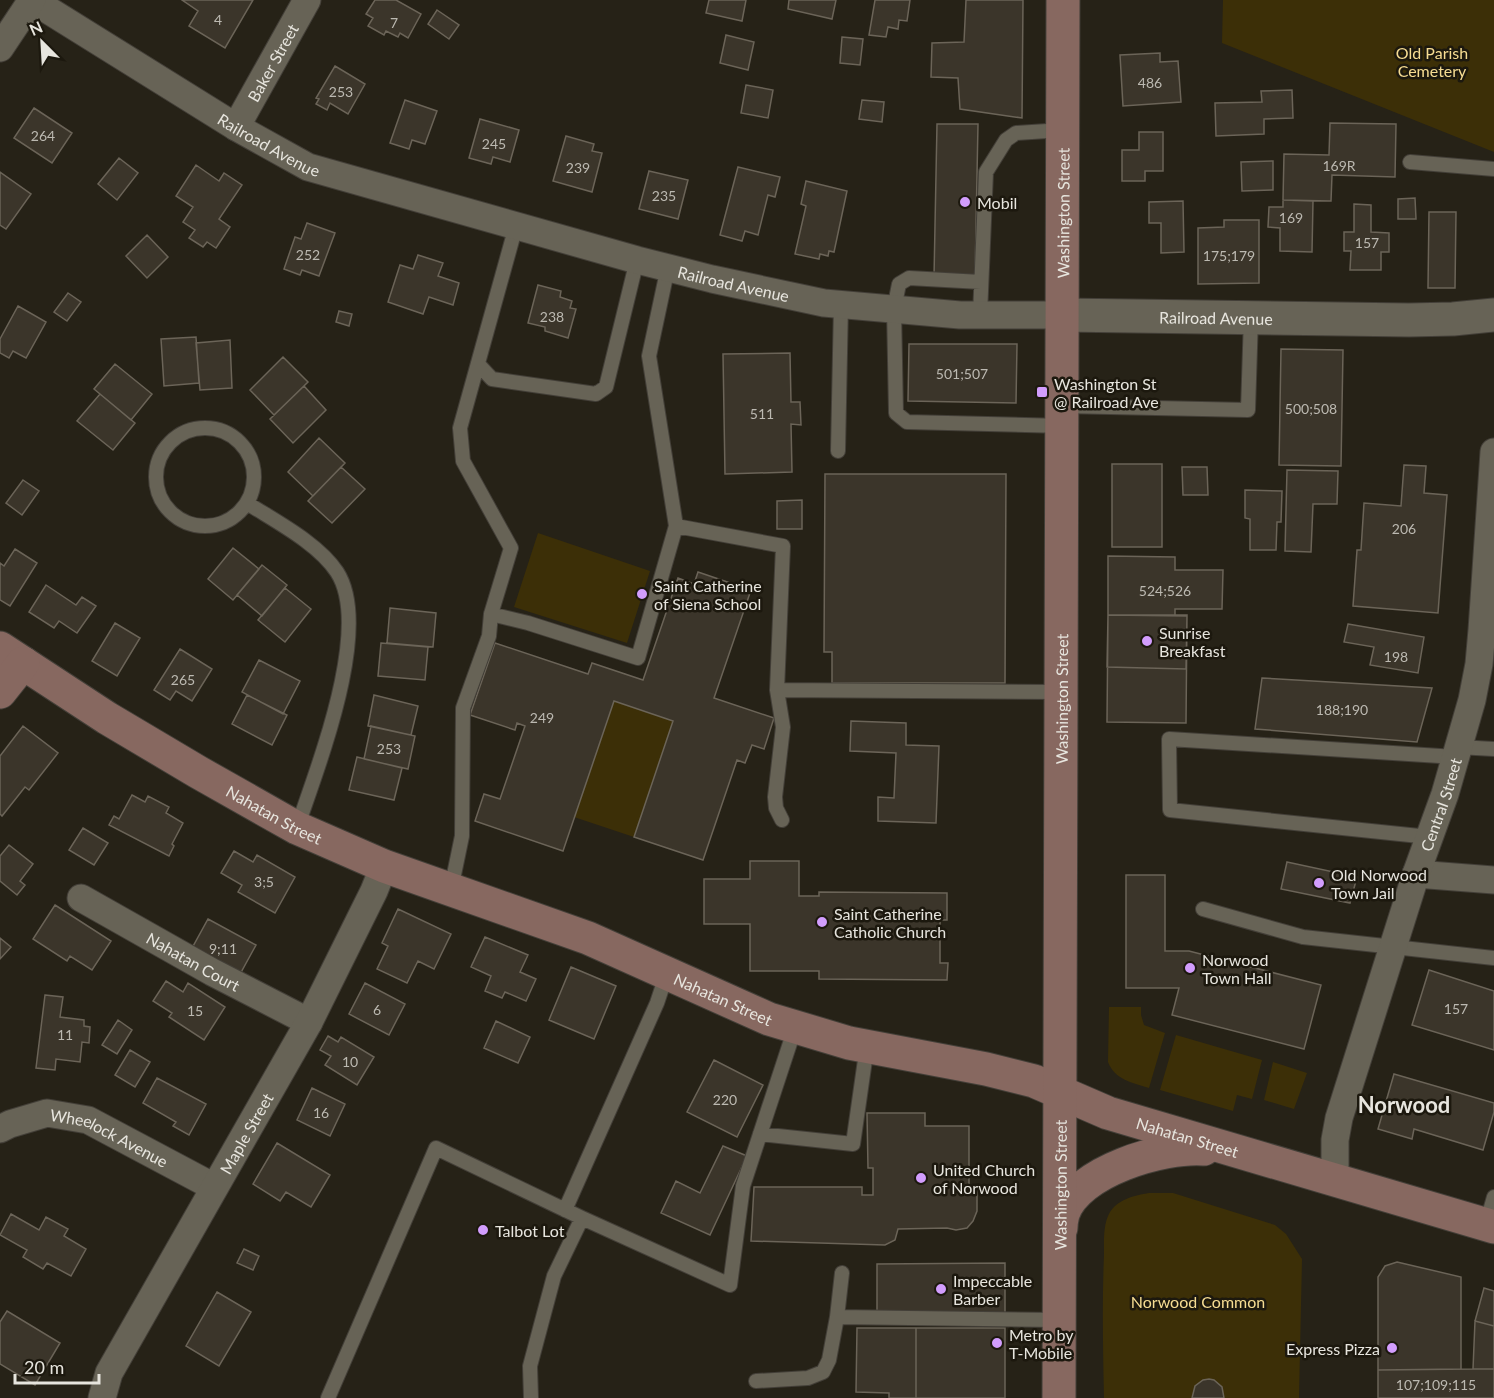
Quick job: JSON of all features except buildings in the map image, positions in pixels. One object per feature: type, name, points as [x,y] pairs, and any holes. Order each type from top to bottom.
[{"type":"main road","name":"Washington Street","points":[[1059,1398],[1063,0]]},
{"type":"main road","name":"Nahatan Street","points":[[11,656],[107,718],[297,828],[384,866],[588,938],[769,1019],[867,1046],[1014,1076],[1060,1092],[1098,1110],[1335,1182],[1491,1216]]},
{"type":"main road","points":[[0,692],[11,656]]},
{"type":"main road","points":[[1059,1235],[1064,1212],[1076,1195],[1096,1179],[1118,1166],[1171,1150],[1196,1148],[1229,1150]]},
{"type":"street","name":"Railroad Avenue","points":[[32,0],[236,127],[308,167],[712,279],[824,303],[980,315],[1409,320],[1494,315]]},
{"type":"street","points":[[0,48],[32,0]]},
{"type":"street","name":"Baker Street","points":[[236,127],[307,0]]},
{"type":"street","name":"Central Street","points":[[1335,1182],[1335,1140],[1339,1118],[1416,874],[1445,794],[1472,700],[1479,664],[1494,453]]},
{"type":"street","name":"Maple Street","points":[[102,1398],[109,1373],[309,1022],[374,891],[384,866]]},
{"type":"street","points":[[1416,874],[1494,880]]},
{"type":"street","name":"Nahatan Court","points":[[81,898],[212,972],[309,1022]]},
{"type":"street","name":"Wheelock Avenue","points":[[0,1129],[47,1113],[88,1120],[214,1187]]},
{"type":"lane","points":[[980,315],[984,181],[990,163],[1006,140],[1016,133],[1063,130]]},
{"type":"lane","points":[[1410,162],[1494,169]]},
{"type":"lane","points":[[451,889],[462,836],[462,708],[489,636],[491,614],[511,548],[463,461],[460,428],[516,226]]},
{"type":"lane","points":[[478,364],[492,379],[596,394],[606,387],[637,260]]},
{"type":"lane","points":[[491,614],[528,623],[638,658],[676,526],[649,356],[668,267]]},
{"type":"lane","points":[[981,282],[909,278],[899,284],[894,309],[896,413],[907,422],[1248,410],[1251,317]]},
{"type":"lane","points":[[838,451],[841,304]]},
{"type":"lane","points":[[210,428],[226,432],[239,442],[249,455],[254,471],[253,488],[247,503],[236,516],[220,524],[203,526],[186,522],[171,513],[161,499],[156,482],[158,465],[165,449],[178,437],[193,430],[210,428]]},
{"type":"lane","points":[[247,503],[308,542],[337,572],[348,601],[349,635],[335,714],[297,828]]},
{"type":"lane","points":[[676,526],[783,546],[777,690],[783,727],[775,797],[776,808],[782,820]]},
{"type":"lane","points":[[777,690],[1062,692]]},
{"type":"lane","points":[[1429,837],[1170,810],[1169,739],[1457,752],[1494,749]]},
{"type":"lane","points":[[1203,909],[1303,937],[1494,958]]},
{"type":"lane","points":[[565,1210],[657,1003],[667,973]]},
{"type":"lane","points":[[328,1398],[436,1148],[730,1285],[743,1186],[795,1028]]},
{"type":"lane","points":[[760,1134],[852,1144],[867,1046]]},
{"type":"lane","points":[[531,1398],[530,1366],[554,1276],[582,1218]]},
{"type":"lane","points":[[756,1381],[808,1378],[823,1372],[829,1360],[842,1273]]},
{"type":"lane","points":[[837,1317],[1059,1320]]},
{"type":"green space","name":"Old Parish Cemetery","points":[[1223,0],[1494,0],[1494,152],[1222,43]]},
{"type":"green space","points":[[538,533],[650,571],[627,643],[514,607]]},
{"type":"green space","points":[[614,701],[673,721],[634,837],[574,817]]},
{"type":"green space","points":[[1109,1007],[1141,1007],[1144,1025],[1165,1033],[1149,1088],[1119,1077],[1108,1062]]},
{"type":"green space","points":[[1176,1035],[1262,1060],[1252,1099],[1237,1095],[1233,1111],[1160,1090]]},
{"type":"green space","points":[[1273,1062],[1307,1073],[1294,1109],[1264,1100]]},
{"type":"green space","name":"Norwood Common","points":[[1149,1193],[1173,1193],[1275,1225],[1286,1234],[1302,1259],[1299,1398],[1104,1398],[1103,1290],[1106,1223],[1116,1205],[1132,1197]]},
{"type":"place","name":"Mobil","points":[[965,202]]},
{"type":"place","name":"Washington St @ Railroad Ave","points":[[1042,392]]},
{"type":"place","name":"Saint Catherine of Siena School","points":[[642,594]]},
{"type":"place","name":"Sunrise Breakfast","points":[[1147,641]]},
{"type":"place","name":"Old Norwood Town Jail","points":[[1319,883]]},
{"type":"place","name":"Saint Catherine Catholic Church","points":[[822,922]]},
{"type":"place","name":"Norwood Town Hall","points":[[1190,968]]},
{"type":"place","name":"United Church of Norwood","points":[[921,1178]]},
{"type":"place","name":"Talbot Lot","points":[[483,1230]]},
{"type":"place","name":"Impeccable Barber","points":[[941,1289]]},
{"type":"place","name":"Metro by T-Mobile","points":[[997,1343]]},
{"type":"place","name":"Express Pizza","points":[[1392,1348]]},
{"type":"district","name":"Norwood","points":[[1404,1104]]}]
